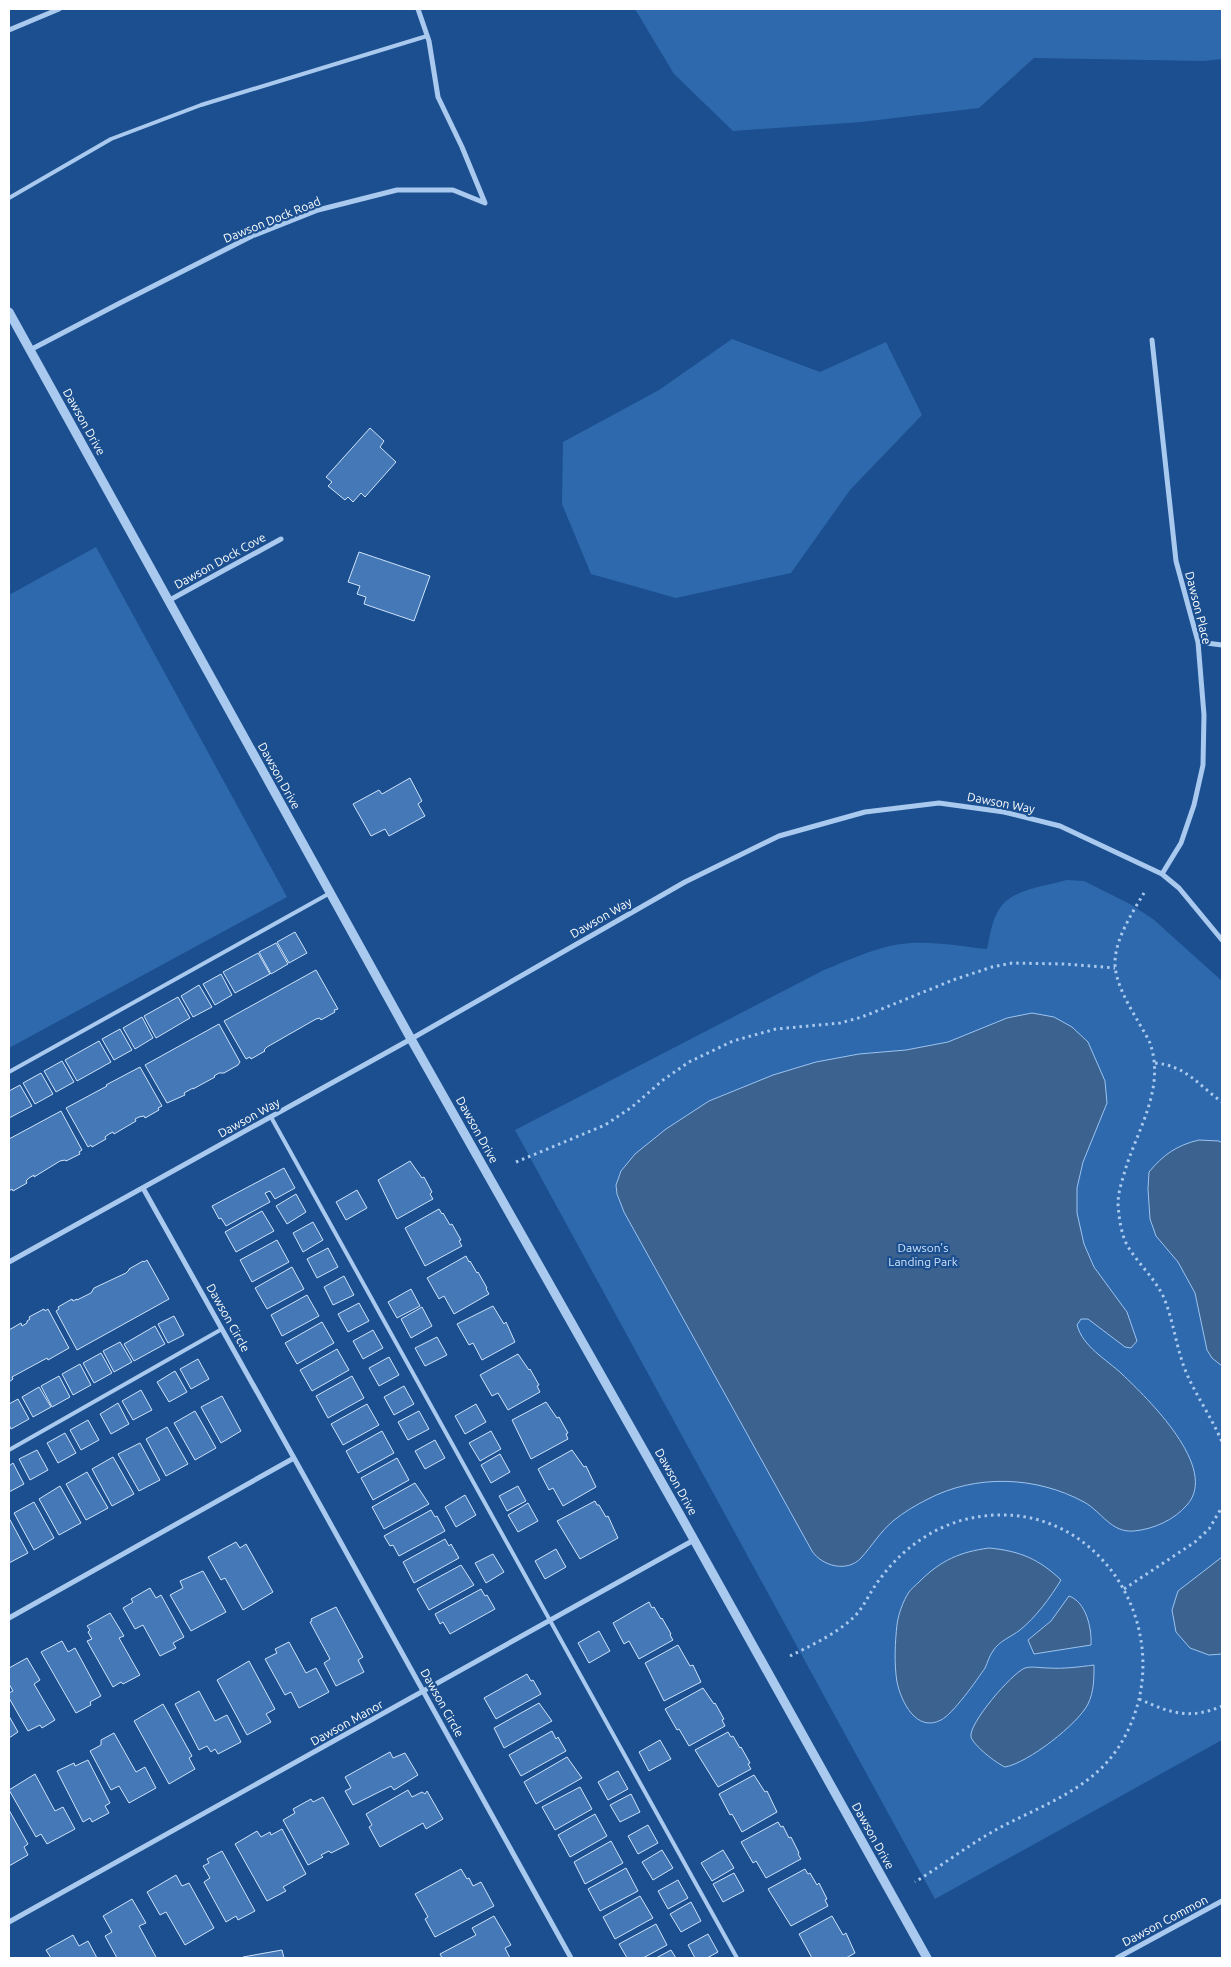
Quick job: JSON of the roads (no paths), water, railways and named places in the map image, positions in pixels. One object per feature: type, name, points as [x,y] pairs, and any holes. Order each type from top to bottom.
[{"type":"street","points":[[9,30],[59,9]]},
{"type":"street","name":"Dawson Dock Road","points":[[30,350],[252,236],[318,210],[397,190],[453,190],[485,203],[462,147],[438,97],[427,36],[418,9]]},
{"type":"street","name":"Dawson Drive","points":[[9,312],[411,1039],[927,1958]]},
{"type":"street","name":"Dawson Place","points":[[1152,340],[1176,561],[1198,642],[1204,715],[1203,765],[1194,805],[1181,843],[1162,874]]},
{"type":"street","name":"Dawson Dock Cove","points":[[168,601],[281,538]]},
{"type":"street","points":[[1198,642],[1222,645]]},
{"type":"street","name":"Dawson Way","points":[[9,1262],[411,1039],[693,878],[779,836],[865,812],[940,803],[1004,812],[1060,826],[1162,874],[1179,888],[1222,940]]},
{"type":"street","name":"Dawson Circle","points":[[142,1188],[572,1958]]},
{"type":"street","points":[[9,1618],[294,1458]]},
{"type":"street","name":"Dawson Manor","points":[[9,1922],[694,1540]]},
{"type":"street","name":"Dawson Common","points":[[1117,1958],[1222,1901]]},
{"type":"lane","points":[[9,198],[111,139],[201,105],[427,36]]},
{"type":"lane","points":[[9,1072],[330,892]]},
{"type":"lane","points":[[271,1117],[737,1958]]},
{"type":"lane","points":[[9,1450],[222,1329]]},
{"type":"park label","name":"Dawson's Landing Park","points":[[923,1255]]}]
